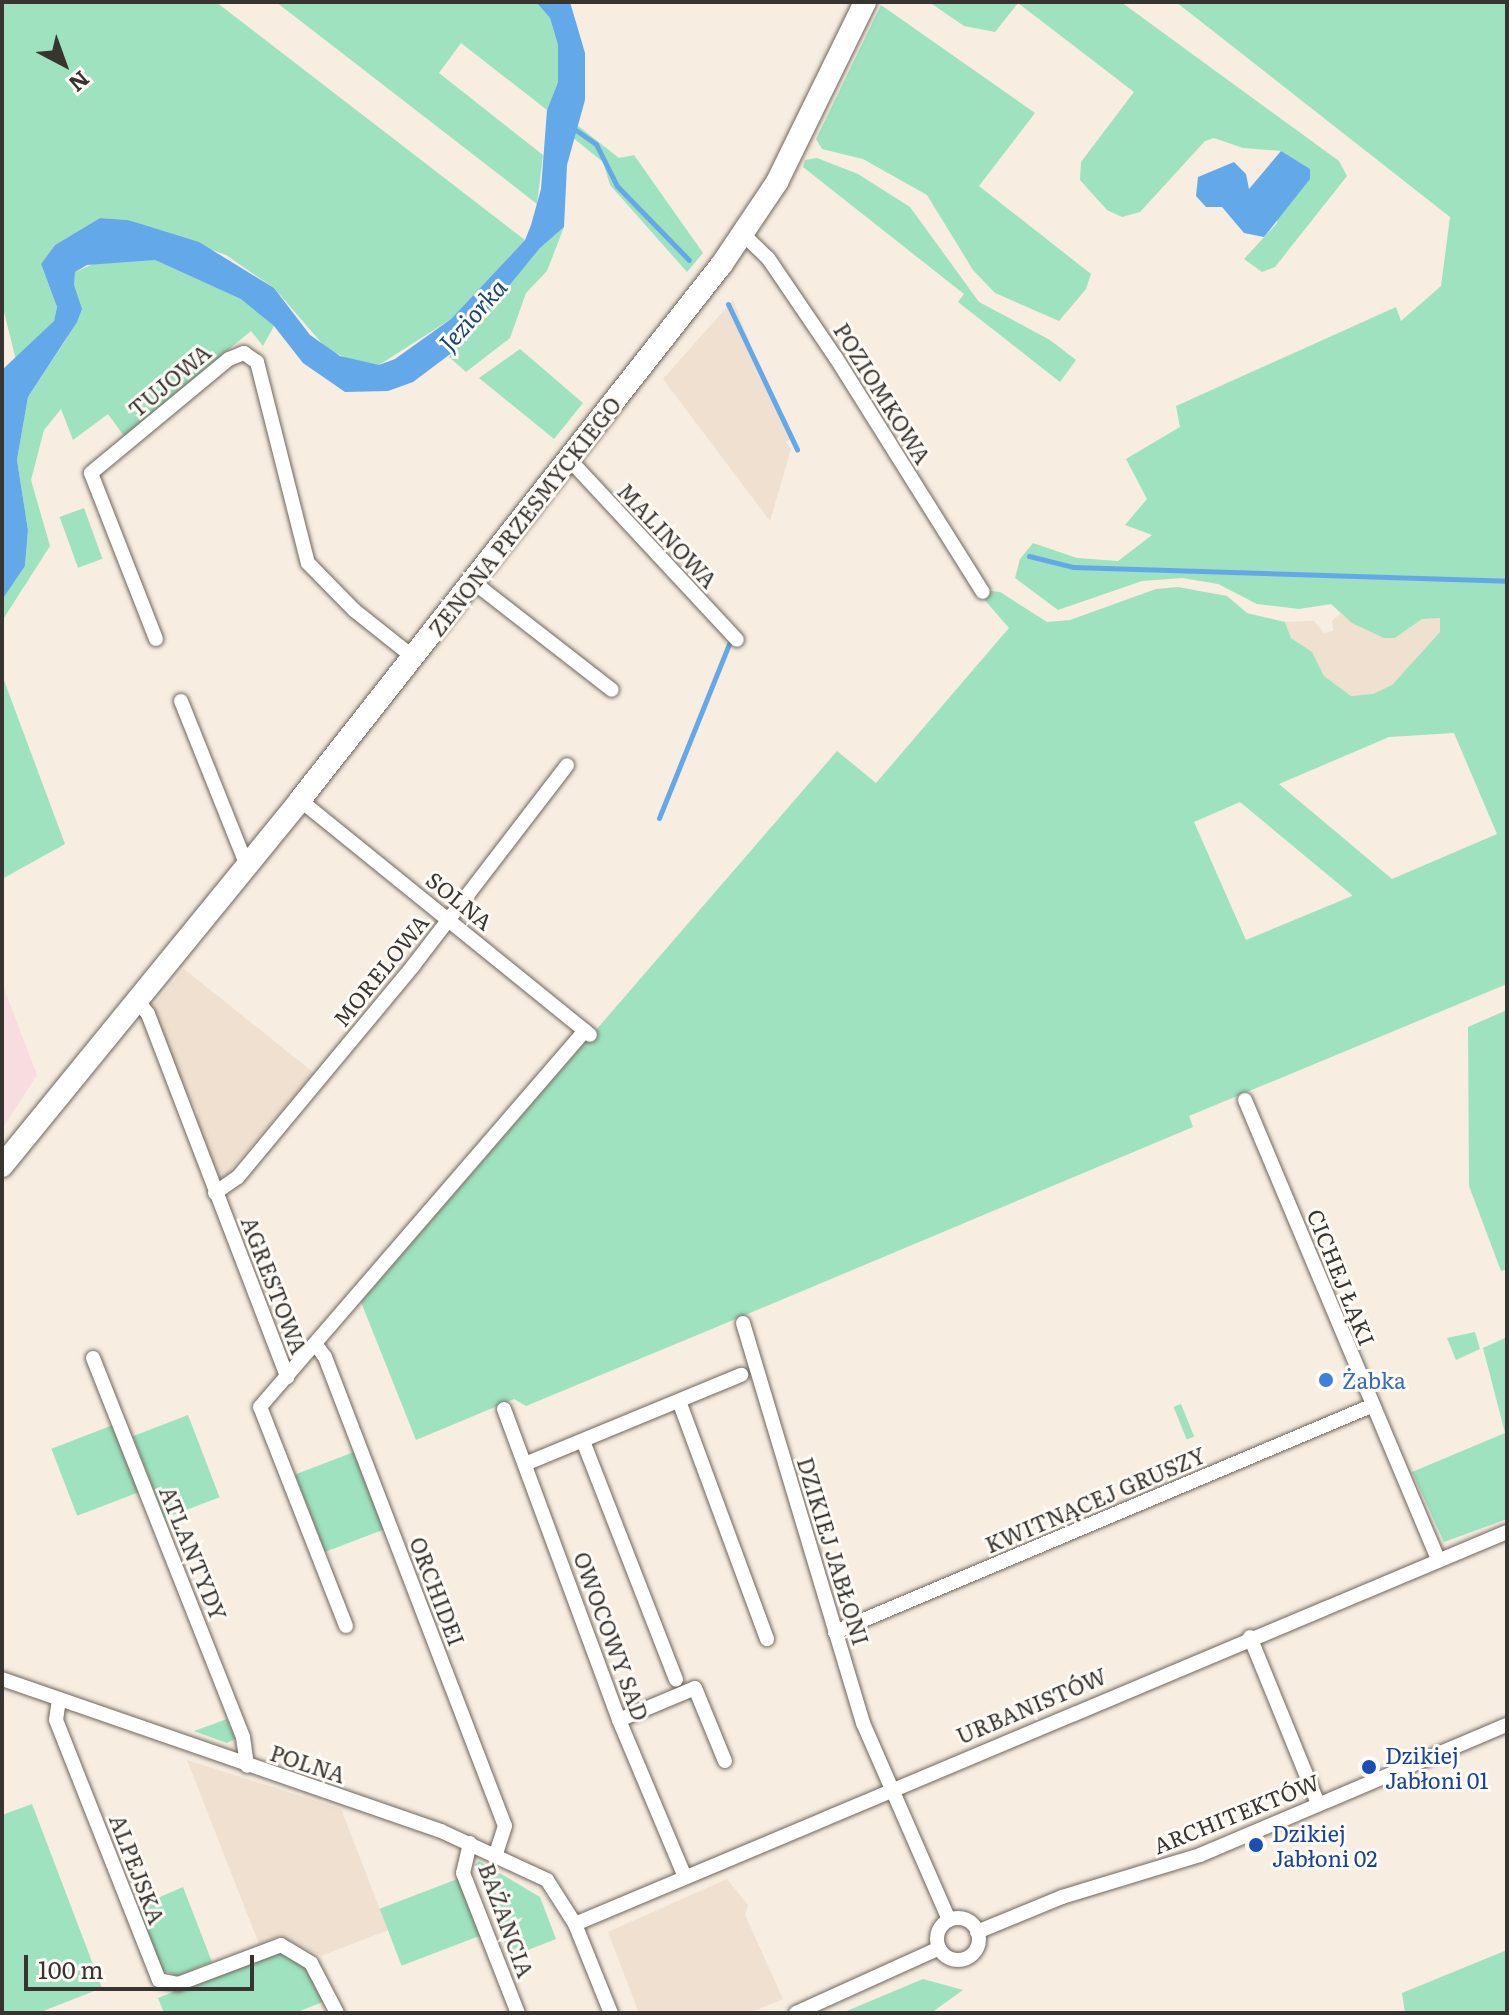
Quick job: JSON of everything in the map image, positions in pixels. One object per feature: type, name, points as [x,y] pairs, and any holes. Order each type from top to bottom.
[{"type":"main road","name":"ZENONA PRZESMYCKIEGO","points":[[2,1166],[300,800],[744,235],[797,145],[865,2]]},
{"type":"street","name":"POZIOMKOWA","points":[[744,235],[768,258],[836,358],[980,587]]},
{"type":"street","name":"TUJOWA","points":[[156,639],[91,473],[229,359],[244,353],[257,362],[308,563],[354,610],[413,657]]},
{"type":"street","name":"MALINOWA","points":[[568,458],[737,640]]},
{"type":"street","points":[[472,581],[612,690]]},
{"type":"street","points":[[181,701],[247,866]]},
{"type":"street","name":"MORELOWA","points":[[215,1193],[238,1177],[450,920],[567,765]]},
{"type":"street","name":"SOLNA","points":[[300,800],[588,1033],[316,1345]]},
{"type":"street","name":"AGRESTOWA","points":[[137,1000],[148,1014],[287,1377],[260,1407],[346,1626]]},
{"type":"street","name":"CICHEJ ŁĄKI","points":[[1245,1100],[1371,1406],[1438,1559]]},
{"type":"street","name":"DZIKIEJ JABŁONI","points":[[743,1323],[863,1723],[949,1920]]},
{"type":"street","points":[[287,1377],[316,1345]]},
{"type":"street","name":"ORCHIDEI","points":[[316,1345],[325,1357],[505,1826],[496,1854]]},
{"type":"street","name":"ATLANTYDY","points":[[93,1358],[243,1737],[247,1766]]},
{"type":"street","points":[[525,1464],[741,1375]]},
{"type":"street","points":[[679,1401],[767,1639]]},
{"type":"street","name":"KWITNĄCEJ GRUSZY","points":[[835,1632],[1371,1406]]},
{"type":"street","name":"OWOCOWY SAD","points":[[504,1409],[619,1720],[685,1877]]},
{"type":"street","points":[[583,1441],[676,1679]]},
{"type":"street","name":"URBANISTÓW","points":[[575,1924],[1250,1637],[1507,1532]]},
{"type":"street","points":[[1250,1637],[1318,1804]]},
{"type":"street","name":"POLNA","points":[[2,1679],[496,1854],[552,1885],[575,1924],[611,2013]]},
{"type":"street","points":[[619,1720],[695,1688],[725,1761]]},
{"type":"street","name":"ALPEJSKA","points":[[59,1699],[56,1720],[159,1980],[178,1984],[281,1945],[311,1963],[337,2013]]},
{"type":"street","name":"ARCHITEKTÓW","points":[[977,1932],[1062,1897],[1200,1855],[1507,1725]]},
{"type":"street","name":"BAŻANCIA","points":[[470,1843],[463,1873],[518,2013]]},
{"type":"street","points":[[964,1919],[977,1932],[977,1946],[967,1957],[952,1959],[939,1948],[939,1930],[949,1920],[964,1919]]},
{"type":"street","points":[[796,2013],[939,1948]]},
{"type":"shaded area","points":[[733,300],[768,389],[794,436],[786,442],[791,449],[770,521],[663,379]]},
{"type":"shaded area","points":[[1341,613],[1384,638],[1395,638],[1422,619],[1441,618],[1441,631],[1392,685],[1373,694],[1351,696],[1324,676],[1312,652],[1291,638],[1285,622],[1314,621],[1324,633],[1333,631],[1332,621]]},
{"type":"shaded area","points":[[184,969],[314,1073],[224,1178],[218,1176],[195,1118],[198,1112],[182,1086],[154,1013],[154,1005]]},
{"type":"shaded area","points":[[2,983],[37,1075],[2,1129]]},
{"type":"shaded area","points":[[187,1760],[341,1809],[388,1930],[321,1956],[279,1936],[259,1944]]},
{"type":"shaded area","points":[[727,1879],[748,1905],[745,1915],[783,1999],[749,2013],[639,2013],[608,1932]]},
{"type":"green space","points":[[2,2],[216,2],[525,240],[451,319],[379,365],[356,363],[326,348],[274,288],[226,255],[128,220],[100,218],[55,245],[41,264],[57,307],[54,321],[16,360],[2,304]]},
{"type":"green space","points":[[276,2],[536,2],[550,18],[558,45],[558,82],[547,110],[461,43],[439,73],[543,155],[537,204]]},
{"type":"green space","points":[[929,2],[1121,2],[1339,161],[1347,176],[1275,267],[1262,272],[1244,259],[1277,223],[1282,151],[1243,148],[1214,138],[1205,141],[1140,212],[1122,217],[1107,210],[1080,180],[1081,162],[1134,92],[1018,3],[995,32],[964,26]]},
{"type":"green space","points":[[1176,2],[1507,2],[1507,984],[1189,1116],[1193,1127],[719,1326],[526,1406],[514,1399],[416,1440],[361,1302],[837,751],[876,783],[1009,628],[975,589],[1000,592],[1047,622],[1070,620],[1156,589],[1178,587],[1227,596],[1247,613],[1285,622],[1291,638],[1312,652],[1324,676],[1351,696],[1373,694],[1392,685],[1440,632],[1440,618],[1422,619],[1395,638],[1384,638],[1352,623],[1331,604],[1299,609],[1257,604],[1218,584],[1182,578],[1142,581],[1058,610],[1015,578],[1020,559],[1033,543],[1077,558],[1118,561],[1152,535],[1125,525],[1147,499],[1126,459],[1180,427],[1176,406],[1396,307],[1401,321],[1441,286],[1450,217]],"holes":[[[1454,733],[1497,834],[1392,879],[1279,784],[1389,737]],[[1240,802],[1352,895],[1352,896],[1246,940],[1194,822]]]},
{"type":"green space","points":[[881,5],[1035,113],[979,186],[1091,274],[1086,289],[1059,321],[995,293],[973,270],[927,195],[863,159],[822,149],[816,139]]},
{"type":"green space","points":[[577,125],[619,158],[634,155],[703,253],[687,272],[610,185],[603,162],[572,137]]},
{"type":"green space","points":[[817,158],[858,174],[910,207],[979,302],[1050,340],[1076,360],[1060,382],[958,302],[964,294],[803,167],[805,160]]},
{"type":"green space","points":[[564,227],[547,271],[526,293],[510,338],[466,372],[449,357],[540,248]]},
{"type":"green space","points":[[104,259],[155,260],[242,299],[274,326],[263,346],[251,331],[124,436],[108,414],[73,440],[61,409],[44,430],[31,480],[50,546],[2,621],[2,600],[25,566],[28,530],[17,460],[28,397],[67,338],[75,272]]},
{"type":"green space","points":[[520,349],[583,403],[554,439],[479,378]]},
{"type":"green space","points":[[84,508],[102,559],[78,568],[60,517]]},
{"type":"green space","points":[[2,675],[65,844],[2,879]]},
{"type":"green space","points":[[1507,1010],[1507,1269],[1501,1271],[1469,1186],[1468,1027]]},
{"type":"green space","points":[[1475,1332],[1480,1349],[1456,1360],[1447,1338]]},
{"type":"green space","points":[[1507,1337],[1507,1519],[1444,1542],[1412,1472],[1505,1433],[1483,1348]]},
{"type":"green space","points":[[1181,1404],[1194,1436],[1187,1439],[1174,1407]]},
{"type":"green space","points":[[188,1415],[220,1497],[164,1518],[133,1436]]},
{"type":"green space","points":[[113,1425],[139,1492],[77,1516],[51,1449]]},
{"type":"green space","points":[[354,1452],[384,1529],[325,1552],[295,1475]]},
{"type":"green space","points":[[227,1719],[235,1739],[227,1743],[194,1731]]},
{"type":"green space","points":[[32,1804],[102,1988],[38,2013],[2,2013],[2,1815]]},
{"type":"green space","points":[[479,1861],[540,1897],[556,1939],[510,1957],[475,1865]]},
{"type":"green space","points":[[460,1878],[482,1935],[402,1966],[380,1909]]},
{"type":"green space","points":[[183,1887],[212,1962],[177,1976],[161,1969],[137,1907]]},
{"type":"green space","points":[[279,1950],[313,1972],[325,2001],[295,2013],[164,2013],[158,1998]]},
{"type":"green space","points":[[1507,1950],[1507,2013],[1405,2013],[1402,1993]]},
{"type":"green space","points":[[923,1979],[963,1990],[931,2013],[842,2013]]},
{"type":"water","name":"Jeziorka","points":[[536,2],[570,2],[585,53],[585,100],[567,165],[564,227],[540,248],[457,349],[413,382],[388,391],[345,392],[303,363],[274,326],[241,299],[155,260],[87,265],[75,272],[74,285],[82,309],[77,322],[28,397],[17,460],[28,530],[25,566],[2,600],[2,370],[54,321],[57,307],[41,264],[55,245],[100,218],[128,220],[199,242],[274,288],[310,335],[340,356],[379,365],[395,359],[451,319],[525,240],[531,225],[541,189],[547,110],[558,82],[558,45],[550,18]]},
{"type":"water","points":[[1281,151],[1310,169],[1310,179],[1264,237],[1244,233],[1222,207],[1206,207],[1196,196],[1198,177],[1234,162],[1246,174],[1249,189]]},
{"type":"waterway","points":[[573,128],[596,144],[617,186],[689,260]]},
{"type":"waterway","points":[[728,304],[797,449]]},
{"type":"waterway","points":[[1029,556],[1073,567],[1507,581]]},
{"type":"waterway","points":[[659,818],[729,644]]},
{"type":"place","name":"Żabka","points":[[1326,1380]]},
{"type":"place","name":"Dzikiej Jabłoni 01","points":[[1369,1767]]},
{"type":"place","name":"Dzikiej Jabłoni 02","points":[[1256,1845]]}]
